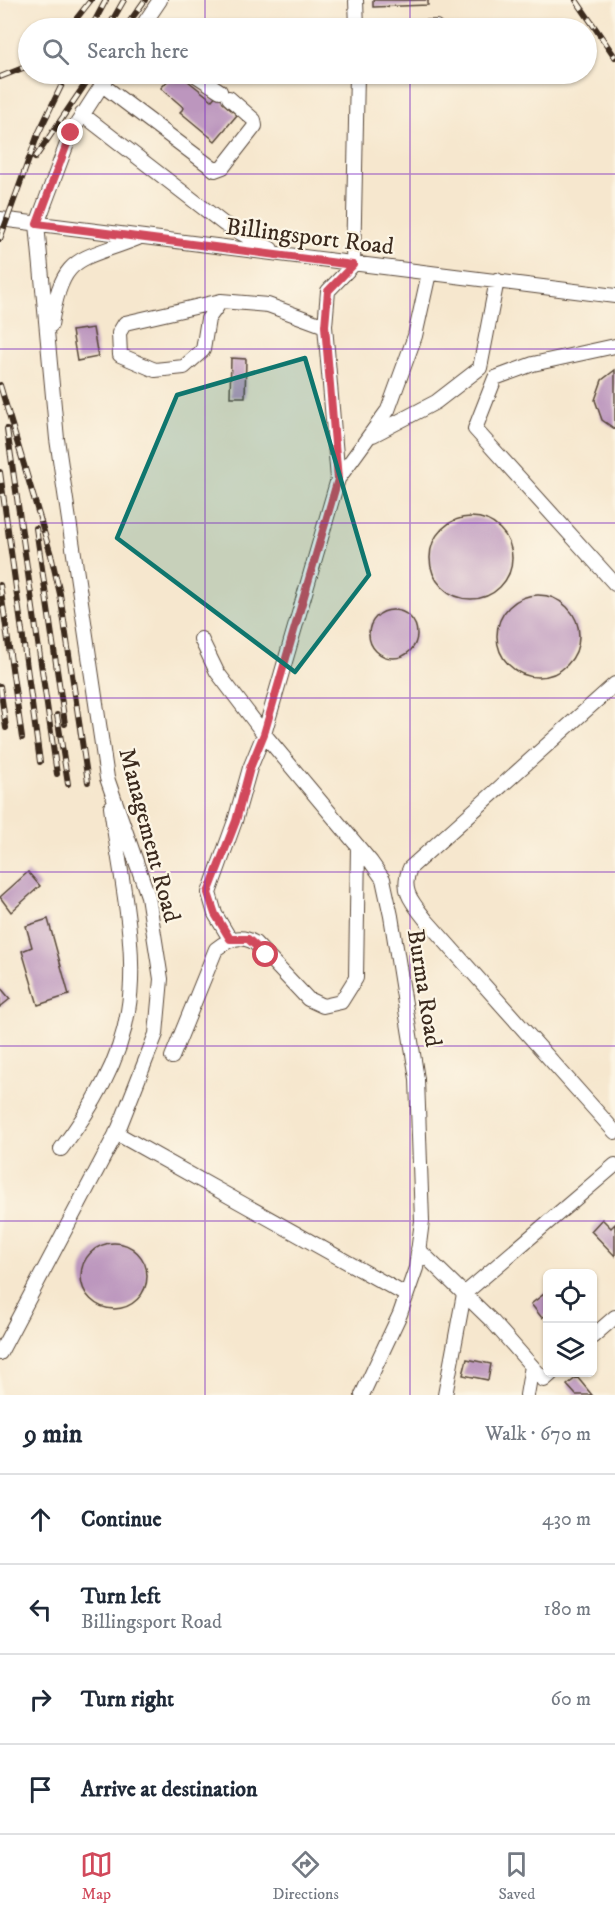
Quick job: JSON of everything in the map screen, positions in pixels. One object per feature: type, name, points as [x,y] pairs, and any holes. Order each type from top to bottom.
[{"type":"street","points":[[148,18],[160,0]]},
{"type":"street","points":[[356,0],[357,18]]},
{"type":"street","points":[[48,345],[37,224],[71,133],[102,84]]},
{"type":"street","points":[[111,84],[212,169],[223,167],[255,126],[254,120],[209,84]]},
{"type":"street","points":[[338,479],[325,326],[328,291],[353,265],[357,84]]},
{"type":"street","points":[[82,114],[224,224],[284,255]]},
{"type":"street","name":"Billingsport Road","points":[[0,219],[615,296]]},
{"type":"street","points":[[48,345],[56,293],[69,269],[93,253],[142,237]]},
{"type":"street","points":[[230,939],[215,914],[208,893],[236,821],[250,768],[264,734],[338,479],[388,410],[415,336],[429,273]]},
{"type":"street","points":[[368,438],[436,402],[480,368],[497,280]]},
{"type":"street","points":[[221,301],[208,319],[203,350],[184,367],[155,370],[120,354],[119,333],[125,323],[221,301],[268,305],[325,326]]},
{"type":"street","name":"Management Road","points":[[0,1353],[116,1133],[156,1034],[161,979],[148,896],[107,778],[57,439],[48,345]]},
{"type":"street","points":[[615,346],[533,364],[495,378],[475,429],[615,584]]},
{"type":"street","name":"Burma Road","points":[[201,639],[218,672],[264,734],[383,879],[417,1079],[422,1221],[416,1268],[379,1363],[362,1395]]},
{"type":"street","points":[[615,684],[410,868],[406,890],[426,920],[615,1132]]},
{"type":"street","points":[[62,1149],[88,1113],[113,1063],[128,1012],[131,958],[107,778]]},
{"type":"street","points":[[172,1057],[216,949],[230,939],[248,939],[255,943],[308,999],[323,1006],[341,1002],[356,978],[358,846]]},
{"type":"street","points":[[116,1133],[406,1295]]},
{"type":"street","points":[[445,1395],[464,1294],[615,1166]]},
{"type":"street","points":[[418,1249],[464,1294],[544,1380],[547,1377]]},
{"type":"street","points":[[597,1333],[615,1317]]},
{"type":"street","points":[[527,1395],[532,1366]]},
{"type":"highlighted area","points":[[305,358],[369,575],[295,672],[117,538],[177,395]]},
{"type":"building","points":[[373,0],[428,0],[428,5],[373,7]]},
{"type":"building","points":[[165,84],[192,84],[212,100],[223,87],[232,95],[224,104],[237,115],[215,141],[180,112],[184,108],[161,88]]},
{"type":"building","points":[[93,328],[98,357],[77,361],[72,331]]},
{"type":"building","points":[[231,358],[246,359],[245,397],[230,397]]},
{"type":"building","points":[[615,370],[615,429],[602,420],[595,400],[602,380]]},
{"type":"building","points":[[471,517],[487,520],[500,529],[509,542],[512,558],[509,574],[500,587],[487,596],[471,599],[455,596],[442,587],[433,574],[430,558],[433,542],[442,529],[455,520]]},
{"type":"building","points":[[538,595],[554,598],[567,607],[576,620],[579,636],[576,652],[567,665],[554,674],[538,677],[522,674],[509,665],[500,652],[497,636],[500,620],[509,607],[522,598]]},
{"type":"building","points":[[388,610],[398,610],[410,617],[417,629],[417,639],[410,651],[398,658],[388,658],[373,647],[369,639],[369,629],[380,614]]},
{"type":"building","points":[[28,872],[40,886],[11,912],[0,897]]},
{"type":"building","points":[[48,919],[69,995],[38,1005],[22,951],[32,947],[26,926]]},
{"type":"building","points":[[0,987],[10,999],[0,1007]]},
{"type":"building","points":[[602,1219],[611,1228],[615,1224],[615,1256],[591,1231]]},
{"type":"building","points":[[114,1243],[127,1246],[137,1253],[144,1263],[147,1276],[144,1289],[137,1299],[127,1306],[114,1309],[101,1306],[91,1299],[84,1289],[81,1276],[84,1263],[91,1253],[101,1246]]},
{"type":"building","points":[[543,1295],[543,1317],[542,1318],[531,1304]]},
{"type":"building","points":[[467,1359],[491,1364],[488,1380],[463,1375]]},
{"type":"building","points":[[577,1377],[592,1395],[576,1395],[567,1385]]},
{"type":"railway","points":[[77,18],[91,0]]},
{"type":"railway","points":[[96,18],[106,0]]},
{"type":"railway","points":[[114,18],[124,0]]},
{"type":"railway","points":[[132,18],[145,0]]},
{"type":"railway","points":[[576,0],[588,18]]},
{"type":"railway","points":[[597,31],[615,57]]},
{"type":"railway","points":[[0,77],[18,70]]},
{"type":"railway","points":[[0,239],[38,134],[62,84]]},
{"type":"railway","points":[[35,158],[85,84]]},
{"type":"railway","points":[[0,385],[51,555],[60,594],[88,782]]},
{"type":"railway","points":[[7,429],[57,774]]},
{"type":"railway","points":[[0,472],[40,762]]},
{"type":"railway","points":[[36,528],[65,724]]},
{"type":"railway","points":[[0,585],[22,738]]},
{"type":"railway","points":[[0,686],[6,728]]},
{"type":"railway","points":[[57,715],[68,784]]},
{"type":"route","points":[[71,133],[37,224],[353,265],[328,291],[325,326],[338,479],[264,734],[250,768],[236,821],[208,893],[215,914],[230,939],[248,939],[266,955]]}]
